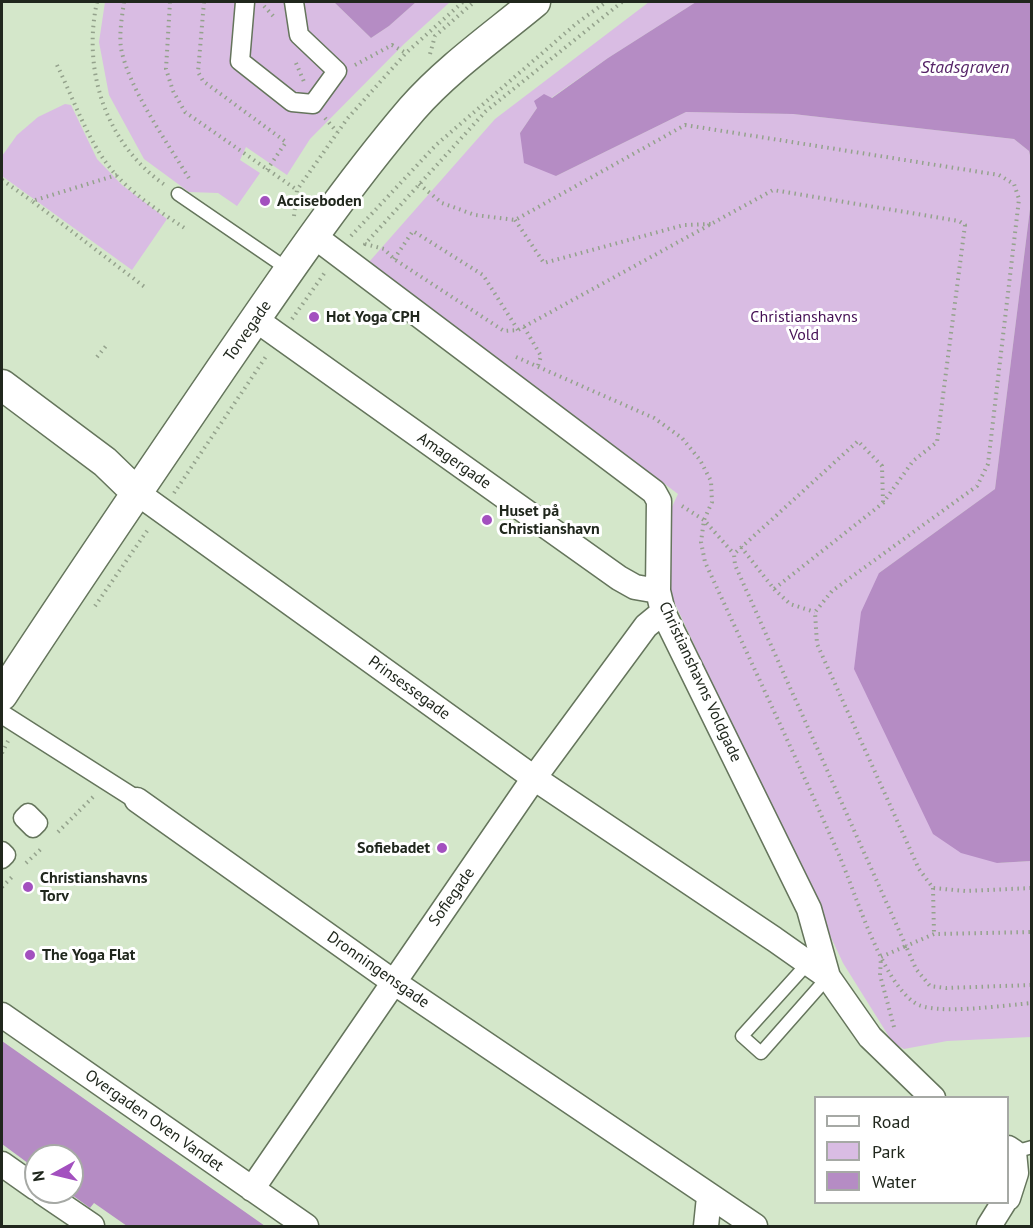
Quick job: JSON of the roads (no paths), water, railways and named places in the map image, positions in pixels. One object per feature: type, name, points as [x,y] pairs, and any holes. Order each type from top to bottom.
[{"type":"street","points":[[245,2],[240,61],[292,102],[314,104],[337,71],[299,35],[294,2]]},
{"type":"street","name":"Torvegade","points":[[2,694],[136,492],[290,270],[309,230],[413,108],[442,80],[535,2]]},
{"type":"street","name":"Christianshavns Voldgade","points":[[309,230],[654,492],[659,501],[660,601],[809,909],[828,977],[870,1037],[931,1096]]},
{"type":"street","name":"Amagergade","points":[[255,320],[619,579],[660,601]]},
{"type":"street","name":"Prinsessegade","points":[[2,384],[105,462],[136,492],[534,778],[828,977]]},
{"type":"street","name":"Sofiegade","points":[[252,1189],[534,778],[646,626],[660,601]]},
{"type":"street","name":"Dronningensgade","points":[[2,714],[137,800],[395,983],[755,1227]]},
{"type":"street","points":[[2,851],[6,855],[2,859]]},
{"type":"street","name":"Overgaden Oven Vandet","points":[[2,1015],[306,1227]]},
{"type":"street","points":[[1009,1195],[1016,1173],[1018,1149]]},
{"type":"street","points":[[2,1164],[24,1180]]},
{"type":"street","points":[[706,1227],[709,1197]]},
{"type":"street","points":[[59,1204],[92,1227]]},
{"type":"street","points":[[989,1227],[1003,1204]]},
{"type":"lane","points":[[178,194],[290,270]]},
{"type":"lane","points":[[808,963],[742,1036],[761,1053],[828,977]]},
{"type":"water","points":[[334,2],[416,2],[389,26],[371,38]]},
{"type":"water","name":"Stadsgraven","points":[[696,2],[1031,2],[1031,160],[1029,151],[1014,139],[793,114],[686,112],[556,176],[524,163],[520,133],[537,108],[534,101],[544,94],[552,98],[608,58]]},
{"type":"water","points":[[1031,201],[1031,861],[997,863],[961,853],[933,834],[854,669],[861,612],[879,573],[995,489]]},
{"type":"water","points":[[2,1041],[265,1226],[127,1226],[94,1203],[90,1208],[84,1204],[84,1144],[24,1144],[24,1160],[2,1144]]},
{"type":"place","name":"Acciseboden","points":[[265,201]]},
{"type":"place","name":"Hot Yoga CPH","points":[[314,317]]},
{"type":"place","name":"Huset på Christianshavn","points":[[487,520]]},
{"type":"place","name":"Sofiebadet","points":[[442,848]]},
{"type":"place","name":"Christianshavns Torv","points":[[28,887]]},
{"type":"place","name":"The Yoga Flat","points":[[30,955]]},
{"type":"park label","name":"Christianshavns Vold","points":[[804,326]]}]
